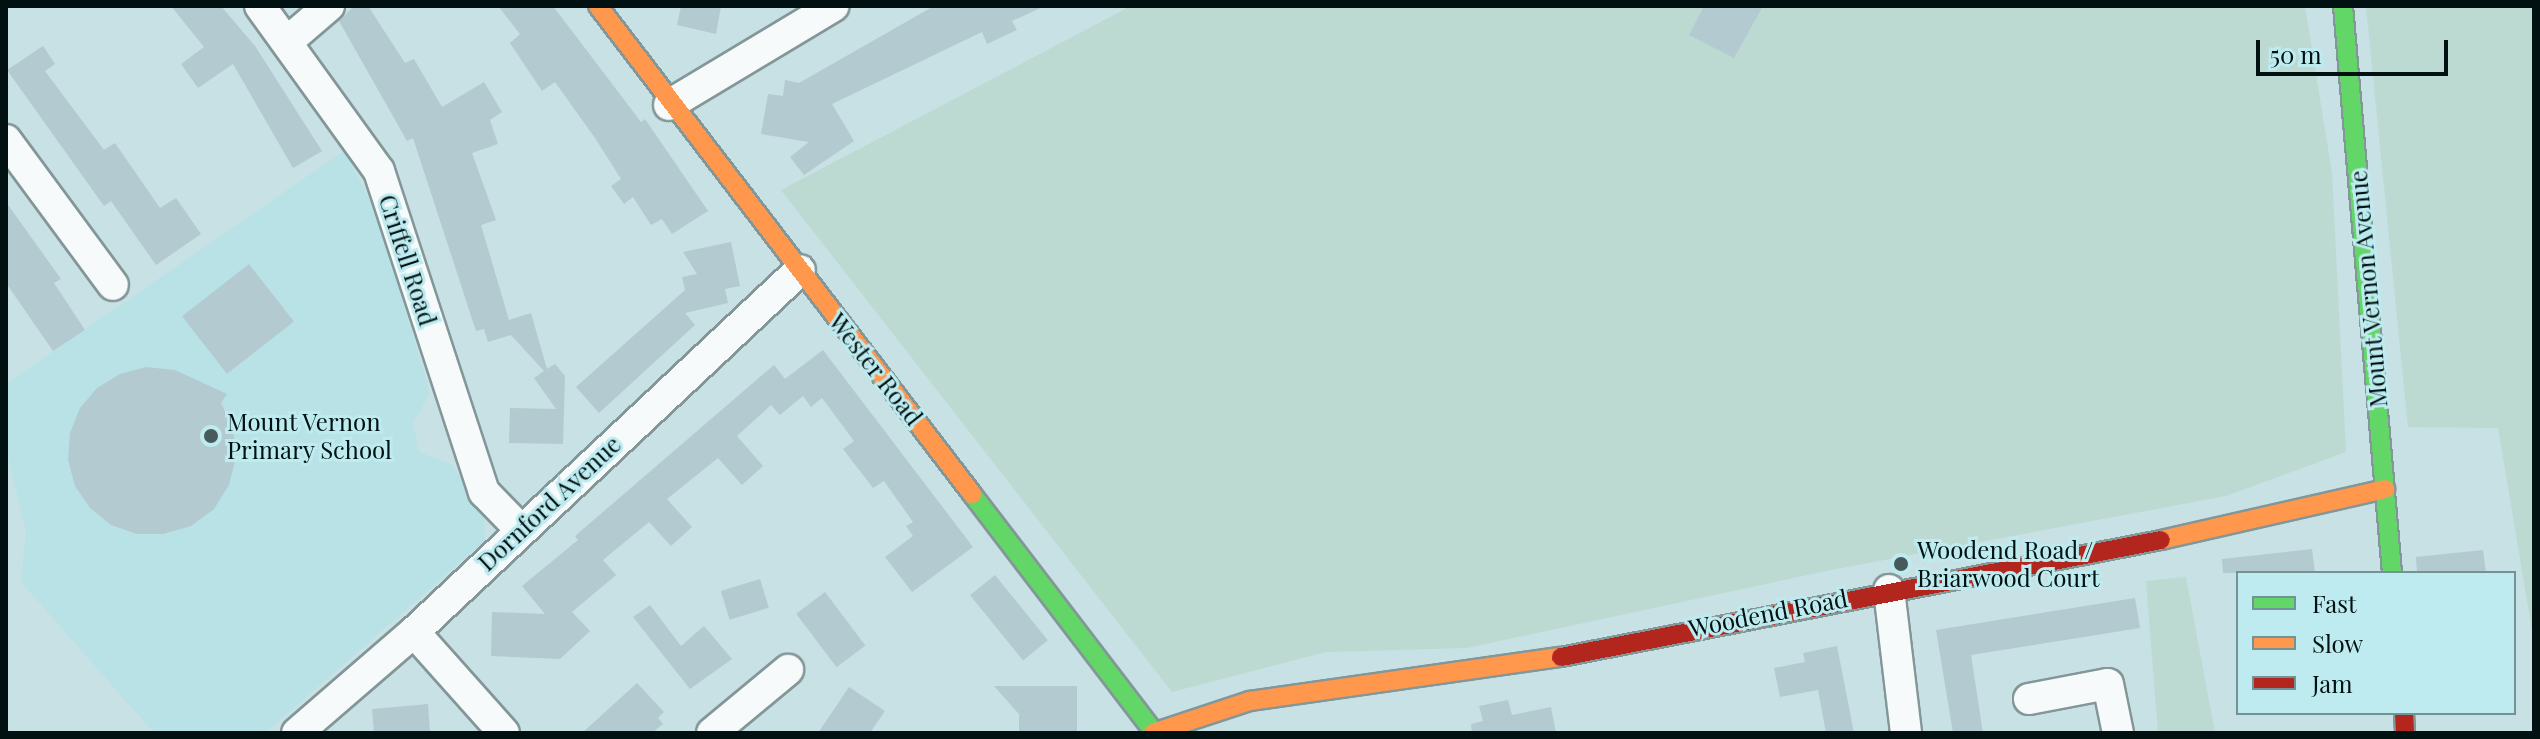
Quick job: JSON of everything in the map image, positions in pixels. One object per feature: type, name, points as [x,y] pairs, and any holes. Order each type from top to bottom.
[{"type":"street","name":"Criffell Road","points":[[260,6],[379,171],[484,492],[520,529]]},
{"type":"street","points":[[288,41],[329,6]]},
{"type":"street","name":"Wester Road","points":[[598,6],[669,105],[800,270],[1154,732]]},
{"type":"street","points":[[669,105],[834,6]]},
{"type":"street","name":"Mount Vernon Avenue","points":[[2343,6],[2392,571]]},
{"type":"street","points":[[6,140],[113,285]]},
{"type":"street","name":"Dornford Avenue","points":[[297,733],[414,632],[520,529],[800,270]]},
{"type":"street","name":"Woodend Road","points":[[1154,732],[1250,701],[1491,671],[1889,590],[2202,532],[2385,489]]},
{"type":"street","points":[[1889,590],[1906,733]]},
{"type":"street","points":[[414,632],[504,733]]},
{"type":"street","points":[[712,733],[788,670]]},
{"type":"street","points":[[2029,699],[2108,684],[2118,733]]},
{"type":"shaded area","name":"Mount Vernon Primary School","points":[[344,151],[376,212],[430,393],[413,423],[419,452],[451,464],[483,512],[485,540],[265,733],[154,733],[21,582],[26,531],[6,449],[6,384]]},
{"type":"green space","points":[[1131,6],[2305,6],[2332,173],[2346,452],[2226,496],[1831,570],[1467,648],[1326,652],[1172,692],[781,190]]},
{"type":"green space","points":[[2366,6],[2534,6],[2534,642],[2498,428],[2408,427]]},
{"type":"green space","points":[[2186,577],[2215,733],[2158,733],[2146,581]]},
{"type":"building","points":[[171,6],[221,6],[255,46],[322,151],[293,168],[233,64],[198,88],[181,64],[204,47]]},
{"type":"building","points":[[354,6],[368,6],[405,63],[414,59],[442,107],[484,82],[502,112],[490,120],[498,144],[472,153],[496,220],[481,225],[509,320],[531,313],[547,369],[555,364],[565,376],[563,444],[509,443],[510,408],[556,409],[534,378],[544,371],[511,335],[488,342],[484,329],[476,331],[413,138],[407,141],[339,21]]},
{"type":"building","points":[[498,6],[553,6],[641,122],[645,119],[708,211],[672,234],[662,219],[651,225],[633,197],[624,204],[611,186],[621,179],[595,138],[555,82],[542,91],[510,43],[520,34]]},
{"type":"building","points":[[681,6],[721,6],[716,34],[677,25]]},
{"type":"building","points":[[934,6],[1045,6],[1012,21],[1017,30],[987,44],[982,32],[832,104],[854,141],[804,175],[790,157],[809,142],[761,134],[768,94],[783,96],[785,80],[799,83]]},
{"type":"building","points":[[1704,6],[1763,6],[1734,58],[1689,35]]},
{"type":"building","points":[[43,46],[55,64],[45,71],[104,150],[115,143],[160,208],[176,198],[201,234],[156,265],[111,201],[104,206],[7,70]]},
{"type":"building","points":[[6,202],[61,279],[54,283],[85,330],[53,351],[6,283]]},
{"type":"building","points":[[731,242],[740,286],[725,289],[728,303],[685,313],[695,325],[599,413],[576,387],[685,290],[682,277],[697,274],[683,252]]},
{"type":"building","points":[[249,264],[294,322],[227,374],[182,316]]},
{"type":"building","points":[[823,350],[973,547],[912,592],[885,557],[913,536],[906,526],[913,522],[884,481],[873,488],[843,449],[854,441],[822,398],[811,407],[803,396],[780,415],[771,405],[737,436],[763,466],[742,485],[718,458],[667,499],[692,527],[671,546],[649,522],[603,560],[616,575],[572,612],[590,631],[560,659],[491,656],[492,612],[545,614],[522,586],[578,540],[575,536],[774,365],[785,379]]},
{"type":"building","points":[[146,367],[175,370],[227,394],[221,403],[233,428],[236,457],[229,485],[214,509],[191,526],[163,534],[137,534],[111,525],[90,508],[75,486],[68,460],[70,433],[80,408],[97,388],[120,374]]},
{"type":"building","points":[[2312,549],[2315,571],[2223,573],[2222,559]]},
{"type":"building","points":[[2483,550],[2486,571],[2417,571],[2416,557]]},
{"type":"building","points":[[995,575],[1048,640],[1023,660],[970,595]]},
{"type":"building","points":[[760,579],[769,608],[730,620],[721,591]]},
{"type":"building","points":[[825,592],[865,646],[837,667],[796,614]]},
{"type":"building","points":[[2135,598],[2140,628],[1971,655],[1983,733],[1953,733],[1936,630]]},
{"type":"building","points":[[650,605],[681,646],[704,626],[732,659],[690,689],[633,617]]},
{"type":"building","points":[[1837,646],[1854,733],[1826,733],[1818,690],[1780,697],[1774,668],[1805,662],[1803,653]]},
{"type":"building","points":[[637,683],[664,712],[658,718],[663,724],[652,733],[582,733]]},
{"type":"building","points":[[994,686],[1077,686],[1077,731],[1019,731],[1019,714]]},
{"type":"building","points":[[849,687],[885,711],[870,733],[818,733]]},
{"type":"building","points":[[1508,700],[1512,715],[1551,707],[1556,733],[1472,733],[1471,724],[1483,721],[1479,706]]},
{"type":"building","points":[[428,704],[430,733],[374,733],[372,709]]},
{"type":"traffic: fast","points":[[2343,6],[2392,571]]},
{"type":"traffic: fast","points":[[972,494],[1154,732]]},
{"type":"traffic: slow","points":[[598,6],[972,494]]},
{"type":"traffic: slow","points":[[2161,540],[2385,489]]},
{"type":"traffic: slow","points":[[1153,733],[1250,701],[1561,657]]},
{"type":"traffic: jam","points":[[1561,657],[2161,540]]},
{"type":"traffic: jam","points":[[2404,715],[2405,733]]},
{"type":"place","name":"Mount Vernon Primary School","points":[[211,436]]},
{"type":"place","name":"Woodend Road / Briarwood Court","points":[[1901,564]]}]
